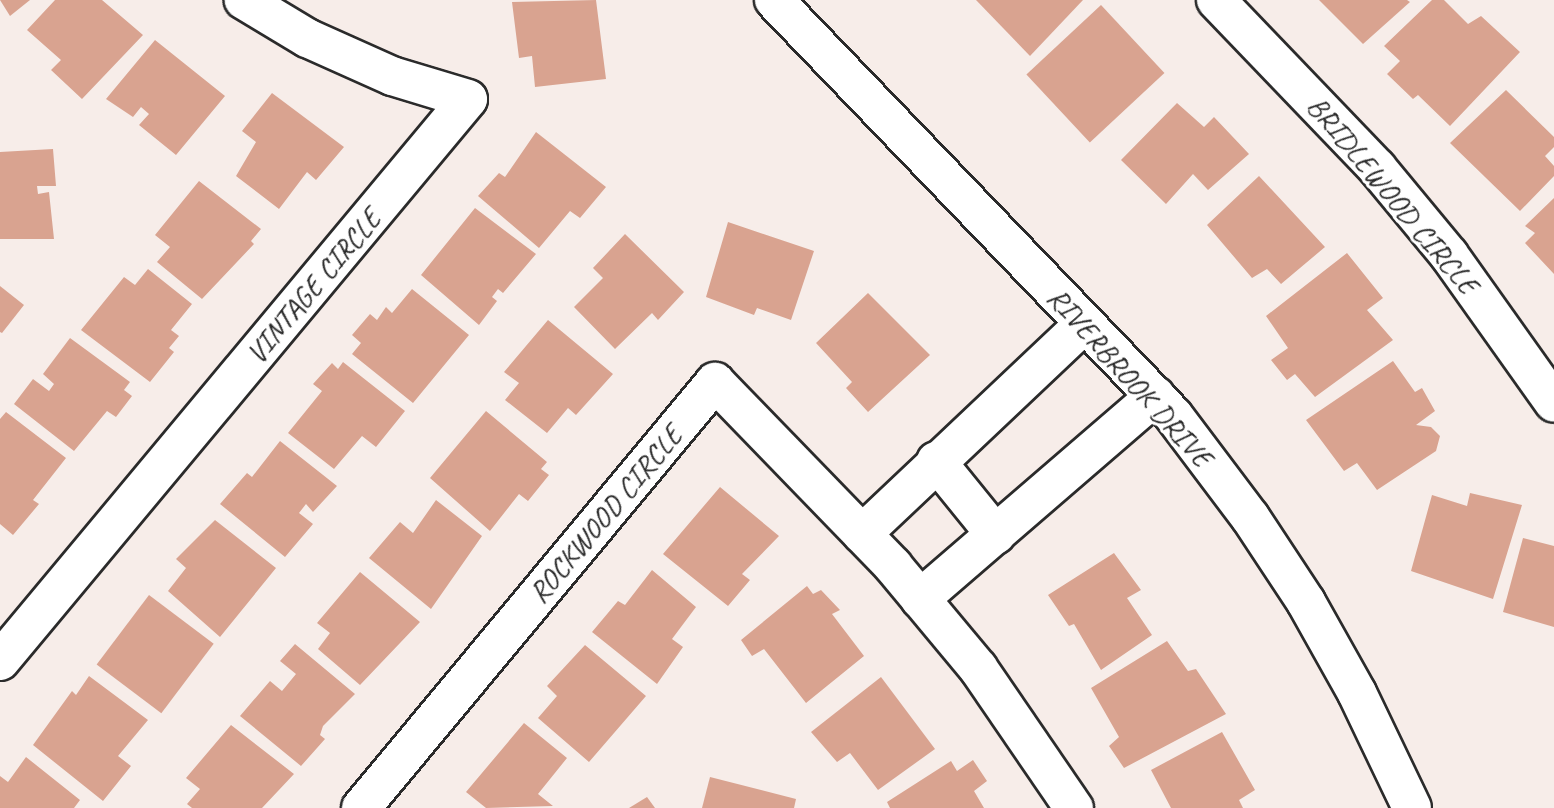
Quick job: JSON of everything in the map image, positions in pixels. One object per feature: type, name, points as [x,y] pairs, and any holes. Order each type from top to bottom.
[{"type":"street","name":"VINTAGE CIRCLE","points":[[0,661],[468,99],[392,76],[307,38],[244,0]]},
{"type":"street","name":"RIVERBROOK DRIVE","points":[[774,0],[1155,397],[1250,517],[1306,602],[1357,693],[1412,808]]},
{"type":"street","name":"BRIDLEWOOD CIRCLE","points":[[1216,0],[1377,168],[1449,255],[1554,403]]},
{"type":"street","points":[[862,534],[936,461],[1084,324]]},
{"type":"street","name":"ROCKWOOD CIRCLE","points":[[361,808],[715,382],[862,534],[920,599],[978,668],[1074,808]]},
{"type":"street","points":[[920,599],[1155,397]]},
{"type":"street","points":[[936,461],[996,535]]},
{"type":"building","points":[[0,0],[30,0],[10,16]]},
{"type":"building","points":[[55,0],[102,0],[143,35],[82,99],[51,70],[61,60],[27,30]]},
{"type":"building","points":[[596,0],[606,79],[535,87],[532,56],[519,58],[512,2]]},
{"type":"building","points":[[976,0],[1083,0],[1030,56]]},
{"type":"building","points":[[1319,0],[1407,0],[1410,2],[1363,44]]},
{"type":"building","points":[[1432,0],[1444,0],[1468,24],[1481,16],[1520,52],[1450,126],[1418,95],[1413,99],[1387,74],[1400,61],[1384,46]]},
{"type":"building","points":[[1101,5],[1164,73],[1090,143],[1026,75]]},
{"type":"building","points":[[155,40],[225,96],[176,155],[139,125],[149,114],[141,107],[133,117],[106,99]]},
{"type":"building","points":[[1506,90],[1554,137],[1554,147],[1545,156],[1554,166],[1554,176],[1520,211],[1450,143]]},
{"type":"building","points":[[272,93],[344,147],[316,180],[307,172],[279,209],[236,176],[256,142],[242,131]]},
{"type":"building","points":[[1177,103],[1204,127],[1214,117],[1249,154],[1208,190],[1193,174],[1166,204],[1121,160]]},
{"type":"building","points":[[536,132],[606,187],[580,218],[570,211],[539,248],[478,196],[499,173],[505,177]]},
{"type":"building","points":[[53,149],[56,186],[37,186],[38,194],[49,192],[54,239],[0,239],[0,152]]},
{"type":"building","points":[[1259,176],[1325,247],[1281,284],[1267,269],[1252,278],[1207,225]]},
{"type":"building","points":[[199,181],[261,229],[251,241],[254,244],[202,299],[157,262],[170,247],[155,235]]},
{"type":"building","points":[[1554,198],[1554,274],[1525,243],[1535,233],[1525,226]]},
{"type":"building","points":[[475,208],[536,254],[503,293],[498,289],[492,297],[497,301],[479,325],[421,275]]},
{"type":"building","points":[[728,222],[814,251],[791,320],[757,308],[754,315],[706,297]]},
{"type":"building","points":[[625,234],[684,292],[658,320],[652,313],[615,349],[574,307],[603,278],[593,268]]},
{"type":"building","points":[[1347,253],[1383,298],[1367,310],[1393,340],[1315,397],[1295,374],[1287,380],[1271,360],[1288,348],[1266,316]]},
{"type":"building","points":[[148,269],[192,304],[171,330],[179,336],[169,348],[174,352],[150,382],[81,330],[124,277],[135,285]]},
{"type":"building","points":[[0,286],[24,305],[2,333],[0,332]]},
{"type":"building","points":[[412,289],[469,335],[413,403],[352,354],[361,343],[352,335],[370,314],[377,320],[386,307],[392,313]]},
{"type":"building","points":[[868,293],[930,355],[868,412],[846,388],[852,382],[816,343]]},
{"type":"building","points":[[548,320],[613,374],[576,415],[568,408],[547,433],[505,400],[519,383],[504,372]]},
{"type":"building","points":[[70,338],[130,382],[124,390],[132,396],[116,417],[107,411],[74,451],[14,404],[33,379],[49,391],[54,384],[43,374]]},
{"type":"building","points":[[1393,361],[1415,392],[1422,388],[1435,411],[1416,425],[1431,427],[1440,436],[1436,451],[1377,490],[1357,463],[1344,471],[1306,420]]},
{"type":"building","points":[[343,362],[405,411],[376,447],[362,436],[334,469],[288,433],[322,391],[313,384],[332,363],[338,369]]},
{"type":"building","points":[[486,411],[547,462],[541,469],[549,475],[528,501],[519,494],[490,531],[430,478]]},
{"type":"building","points":[[6,412],[66,458],[33,500],[39,504],[13,535],[0,524],[0,419]]},
{"type":"building","points":[[280,441],[337,486],[313,512],[306,504],[299,513],[313,524],[285,557],[220,504],[247,473],[252,477]]},
{"type":"building","points":[[720,487],[779,536],[742,574],[750,580],[728,606],[663,554]]},
{"type":"building","points":[[1470,493],[1522,505],[1493,599],[1411,571],[1432,495],[1467,506]]},
{"type":"building","points":[[436,500],[482,536],[431,609],[369,558],[400,522],[413,533]]},
{"type":"building","points":[[215,520],[276,568],[220,637],[168,591],[186,568],[176,559]]},
{"type":"building","points":[[1523,538],[1554,546],[1554,627],[1503,612]]},
{"type":"building","points":[[1114,553],[1141,590],[1127,598],[1152,635],[1101,670],[1074,624],[1069,626],[1048,595]]},
{"type":"building","points":[[652,570],[696,607],[672,639],[683,647],[657,684],[592,632],[618,601],[625,605]]},
{"type":"building","points":[[360,572],[420,622],[360,685],[318,649],[330,633],[317,623]]},
{"type":"building","points":[[807,586],[813,594],[821,590],[840,610],[832,614],[864,656],[806,703],[764,649],[752,656],[741,640]]},
{"type":"building","points":[[149,595],[214,644],[161,713],[97,664]]},
{"type":"building","points":[[1167,641],[1188,671],[1196,669],[1226,714],[1124,768],[1109,746],[1119,737],[1091,688]]},
{"type":"building","points":[[295,644],[355,694],[323,726],[320,735],[325,739],[301,766],[240,716],[270,681],[282,691],[296,674],[280,661]]},
{"type":"building","points":[[585,645],[646,696],[589,762],[538,718],[557,696],[547,686]]},
{"type":"building","points":[[89,676],[148,720],[118,756],[131,766],[103,801],[33,745],[72,691],[76,695]]},
{"type":"building","points":[[881,677],[935,749],[878,790],[850,753],[837,762],[811,732]]},
{"type":"building","points":[[524,723],[567,758],[538,794],[553,806],[486,808],[466,792]]},
{"type":"building","points":[[231,725],[294,774],[262,808],[192,808],[187,804],[200,789],[186,778]]},
{"type":"building","points":[[1222,732],[1255,790],[1239,800],[1243,808],[1171,808],[1151,770]]},
{"type":"building","points":[[26,757],[80,800],[74,808],[0,808],[0,776],[8,782]]},
{"type":"building","points":[[973,760],[987,781],[974,791],[984,808],[890,808],[887,802],[951,761],[957,771]]},
{"type":"building","points":[[710,777],[796,799],[794,808],[702,808]]},
{"type":"building","points":[[647,797],[655,808],[629,808]]}]
